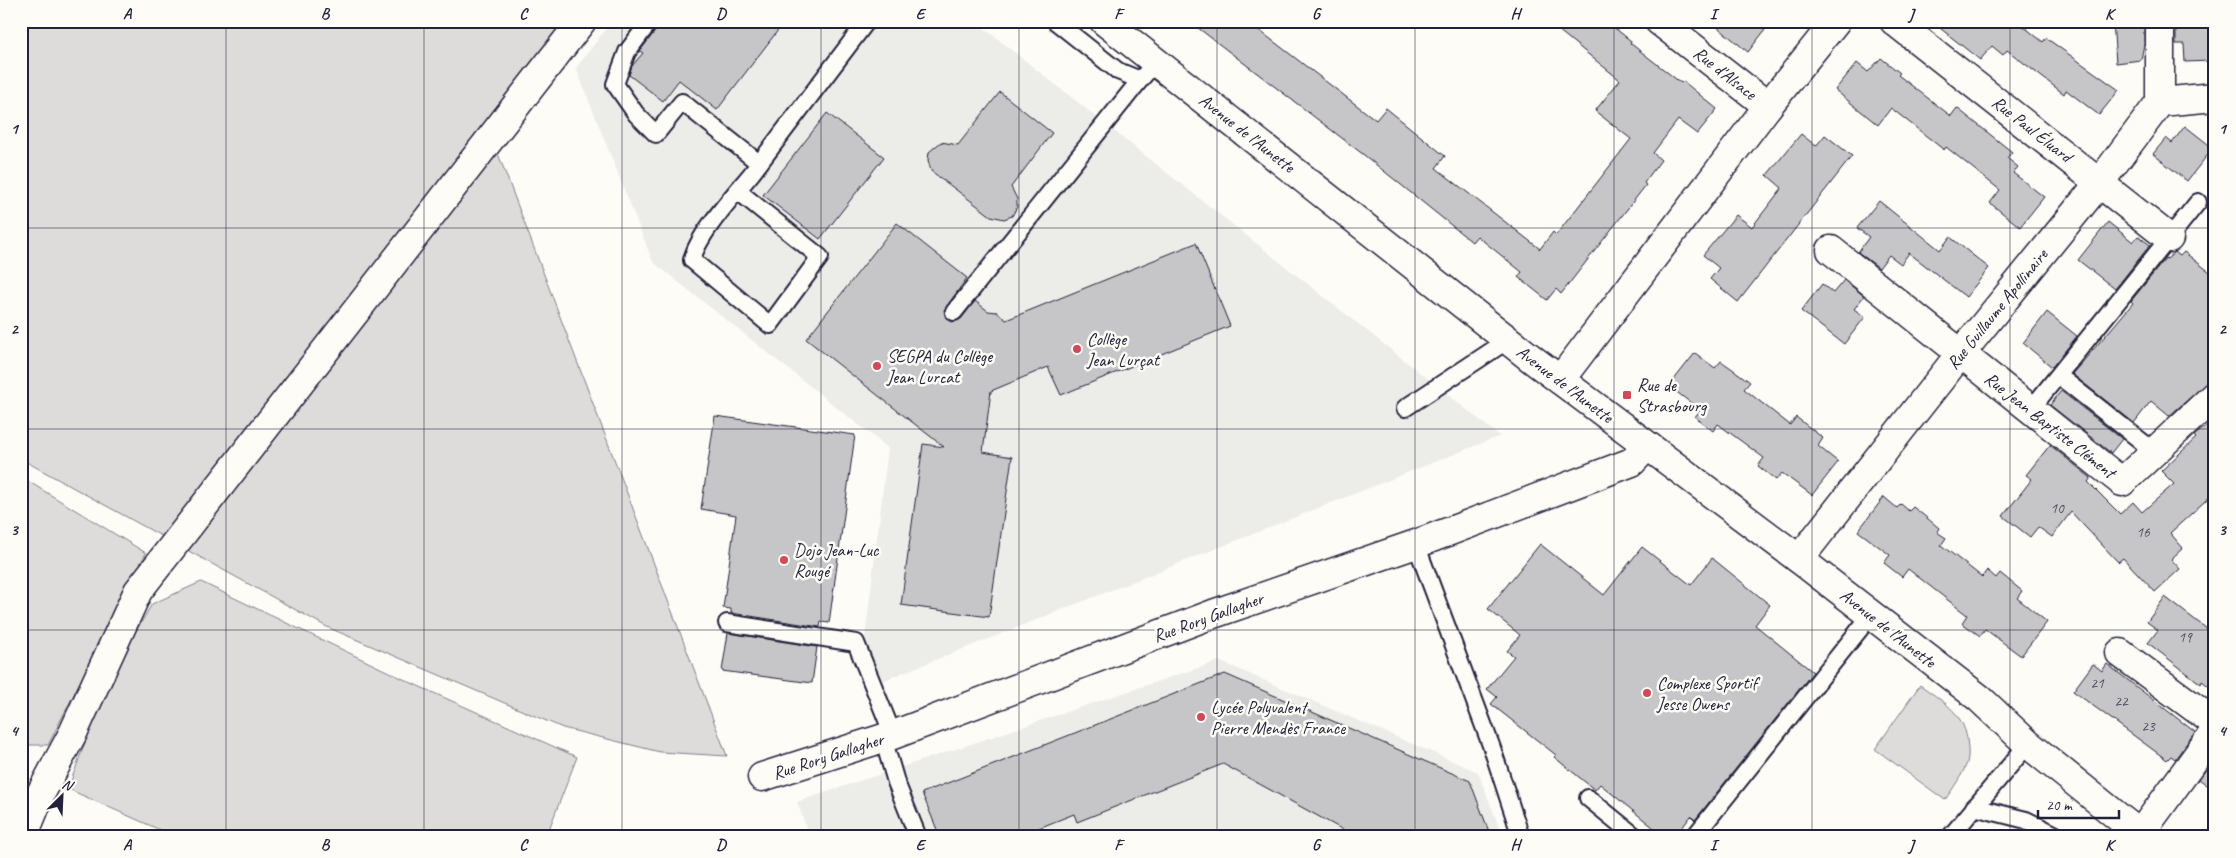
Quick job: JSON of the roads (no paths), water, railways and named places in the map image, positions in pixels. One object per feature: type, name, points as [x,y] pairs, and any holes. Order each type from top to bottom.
[{"type":"street","points":[[23,837],[41,793],[72,733],[138,591],[582,21]]},
{"type":"street","name":"Avenue de l'Aunette","points":[[1104,21],[1147,71],[1799,559],[1978,698],[2028,744],[2142,835]]},
{"type":"street","name":"Rue d'Alsace","points":[[1659,21],[1768,106]]},
{"type":"street","points":[[1560,380],[1768,106],[1836,21]]},
{"type":"street","name":"Rue Paul Éluard","points":[[1894,21],[2169,238]]},
{"type":"street","points":[[2160,21],[2160,102],[2215,97]]},
{"type":"street","name":"Rue Guillaume Apollinaire","points":[[1799,559],[1960,354],[2100,182],[2160,102]]},
{"type":"street","name":"Rue Jean Baptiste Clément","points":[[1831,250],[2122,482],[2215,395]]},
{"type":"street","name":"Rue Rory Gallagher","points":[[762,777],[888,736],[1213,614],[1416,544],[1632,462],[1647,446]]},
{"type":"street","points":[[2120,653],[2215,723]]},
{"type":"street","points":[[2142,835],[2215,730]]},
{"type":"lane","points":[[650,21],[627,52],[615,84],[636,114],[656,134],[682,102],[759,163]]},
{"type":"lane","points":[[738,191],[820,257],[770,325],[692,260],[695,248],[759,163],[867,21]]},
{"type":"lane","points":[[1055,21],[1118,72],[1147,71]]},
{"type":"lane","points":[[954,312],[1147,71]]},
{"type":"lane","points":[[2030,410],[2198,202]]},
{"type":"lane","points":[[1405,408],[1508,340]]},
{"type":"lane","points":[[2059,376],[2154,452]]},
{"type":"lane","points":[[1416,544],[1492,748],[1521,837]]},
{"type":"lane","points":[[1694,837],[1871,615]]},
{"type":"lane","points":[[727,623],[856,643],[888,736],[896,782],[918,837]]},
{"type":"lane","points":[[1950,837],[2028,744]]},
{"type":"lane","points":[[1588,798],[1636,837]]},
{"type":"lane","points":[[1974,807],[2026,820],[2060,837]]},
{"type":"place","name":"Collège Jean Lurçat","points":[[1077,349]]},
{"type":"place","name":"SEGPA du Collège Jean Lurcat","points":[[877,366]]},
{"type":"place","name":"Rue de Strasbourg","points":[[1627,395]]},
{"type":"place","name":"Dojo Jean-Luc Rougé","points":[[784,560]]},
{"type":"place","name":"Complexe Sportif Jesse Owens","points":[[1647,693]]},
{"type":"place","name":"Lycée Polyvalent Pierre Mendès France","points":[[1201,717]]}]
